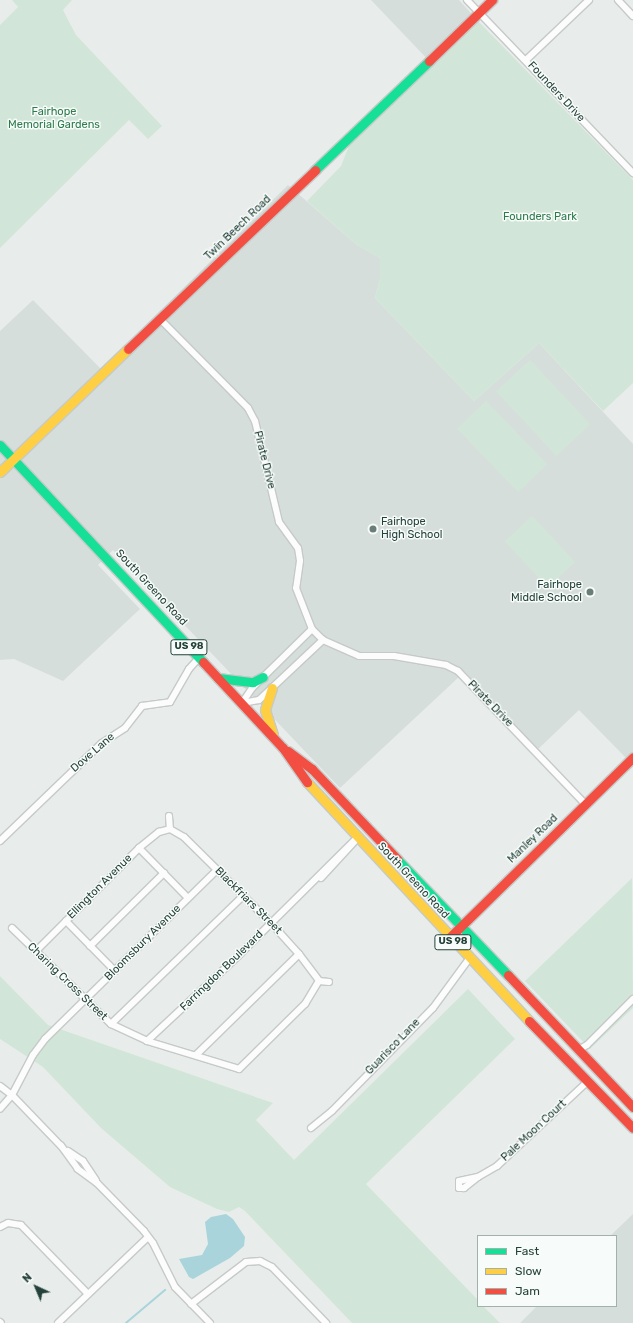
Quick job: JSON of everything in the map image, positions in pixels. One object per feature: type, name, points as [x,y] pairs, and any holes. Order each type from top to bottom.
[{"type":"main road","name":"Twin Beech Road","points":[[0,472],[492,0]]},
{"type":"main road","name":"South Greeno Road","points":[[0,445],[274,738],[283,748],[303,778],[469,960],[633,1128]]},
{"type":"main road","points":[[218,678],[253,682],[263,677]]},
{"type":"main road","points":[[272,688],[265,710],[274,738]]},
{"type":"main road","name":"South Greeno Road","points":[[283,748],[312,769],[460,927],[633,1107]]},
{"type":"main road","name":"Manley Road","points":[[449,938],[633,758]]},
{"type":"street","name":"Founders Drive","points":[[467,0],[633,173]]},
{"type":"street","points":[[526,60],[589,0]]},
{"type":"street","points":[[618,0],[633,16]]},
{"type":"street","name":"Pirate Drive","points":[[160,319],[248,408],[255,421],[279,522],[298,548],[300,561],[296,588],[312,629],[323,640],[359,656],[394,656],[446,666],[458,671],[585,804]]},
{"type":"street","points":[[242,703],[263,677],[312,629]]},
{"type":"street","points":[[242,703],[259,700],[323,640]]},
{"type":"street","name":"Dove Lane","points":[[0,841],[96,748],[125,728],[142,706],[170,702],[189,669],[199,658]]},
{"type":"street","points":[[169,816],[170,829]]},
{"type":"street","name":"Ellington Avenue","points":[[36,951],[139,848],[159,832],[170,829]]},
{"type":"street","name":"Blackfriars Street","points":[[170,829],[184,837],[271,923],[299,954],[319,981]]},
{"type":"street","name":"Farringdon Boulevard","points":[[147,1041],[295,899],[302,896],[350,849],[357,838]]},
{"type":"street","points":[[139,848],[188,898]]},
{"type":"street","name":"Bloomsbury Avenue","points":[[0,1109],[12,1095],[38,1046],[217,870]]},
{"type":"street","points":[[90,946],[164,873]]},
{"type":"street","points":[[111,1024],[243,896]]},
{"type":"street","points":[[66,921],[115,971]]},
{"type":"street","name":"Charing Cross Street","points":[[12,928],[84,1000],[111,1024],[147,1041],[240,1069],[305,1004],[319,981]]},
{"type":"street","points":[[196,1055],[299,954]]},
{"type":"street","name":"Guarisco Lane","points":[[311,1128],[332,1112],[433,1008],[469,960]]},
{"type":"street","points":[[319,981],[329,982]]},
{"type":"street","points":[[578,1050],[633,999]]},
{"type":"street","name":"Pale Moon Court","points":[[478,1177],[497,1166],[587,1082]]},
{"type":"street","points":[[0,1086],[12,1095],[61,1146],[78,1170],[97,1183]]},
{"type":"street","points":[[61,1146],[83,1161],[97,1183],[148,1237],[169,1278],[191,1304],[210,1323]]},
{"type":"street","points":[[0,1227],[8,1223],[21,1225],[88,1294]]},
{"type":"street","points":[[58,1323],[148,1237]]},
{"type":"street","points":[[191,1304],[246,1262],[260,1261],[272,1267],[326,1323]]},
{"type":"shaded area","points":[[371,0],[459,0],[478,21],[433,65]]},
{"type":"shaded area","points":[[288,185],[356,244],[380,258],[380,279],[375,298],[474,401],[539,343],[633,444],[633,754],[627,759],[579,710],[533,754],[459,677],[340,788],[113,550],[98,565],[140,609],[63,681],[14,659],[0,660],[0,331],[33,300],[101,369]]},
{"type":"shaded area","points":[[633,1214],[633,1323],[520,1323],[536,1307],[617,1307],[617,1235],[611,1235]]},
{"type":"green space","name":"Fairhope Memorial Gardens","points":[[12,0],[72,0],[63,10],[76,35],[162,126],[148,139],[129,120],[0,248],[0,25],[18,7]]},
{"type":"green space","name":"Founders Park","points":[[478,21],[633,180],[633,383],[603,411],[539,343],[474,401],[375,298],[380,279],[380,258],[356,244],[307,201],[341,166],[349,146]]},
{"type":"green space","points":[[530,360],[590,424],[556,456],[496,391]]},
{"type":"green space","points":[[486,401],[547,464],[518,492],[457,429]]},
{"type":"green space","points":[[532,516],[575,562],[548,587],[505,541]]},
{"type":"green space","points":[[632,878],[633,1008],[590,1049],[525,981]]},
{"type":"green space","points":[[0,976],[48,1025],[273,1103],[256,1120],[294,1160],[468,989],[515,1039],[366,1184],[477,1299],[477,1307],[484,1307],[500,1323],[352,1323],[245,1211],[239,1207],[229,1212],[217,1209],[170,1187],[101,1128],[43,1067],[0,1039]]},
{"type":"water","points":[[226,1214],[233,1219],[245,1237],[244,1246],[230,1258],[193,1279],[189,1277],[179,1259],[202,1255],[208,1244],[205,1222],[211,1217]]},
{"type":"waterway","points":[[126,1323],[165,1290]]},
{"type":"traffic: fast","points":[[315,170],[429,61]]},
{"type":"traffic: fast","points":[[0,445],[203,662]]},
{"type":"traffic: fast","points":[[218,678],[253,682],[263,677]]},
{"type":"traffic: fast","points":[[397,859],[508,975]]},
{"type":"traffic: slow","points":[[0,472],[128,349]]},
{"type":"traffic: slow","points":[[272,688],[265,710],[273,734]]},
{"type":"traffic: slow","points":[[307,782],[529,1021]]},
{"type":"traffic: jam","points":[[429,61],[492,0]]},
{"type":"traffic: jam","points":[[128,349],[315,170]]},
{"type":"traffic: jam","points":[[203,662],[283,748],[307,782]]},
{"type":"traffic: jam","points":[[288,751],[312,769],[397,859]]},
{"type":"traffic: jam","points":[[449,938],[633,757]]},
{"type":"traffic: jam","points":[[508,975],[633,1107]]},
{"type":"traffic: jam","points":[[529,1021],[633,1128]]},
{"type":"place","name":"Fairhope High School","points":[[373,529]]},
{"type":"place","name":"Fairhope Middle School","points":[[590,592]]}]
